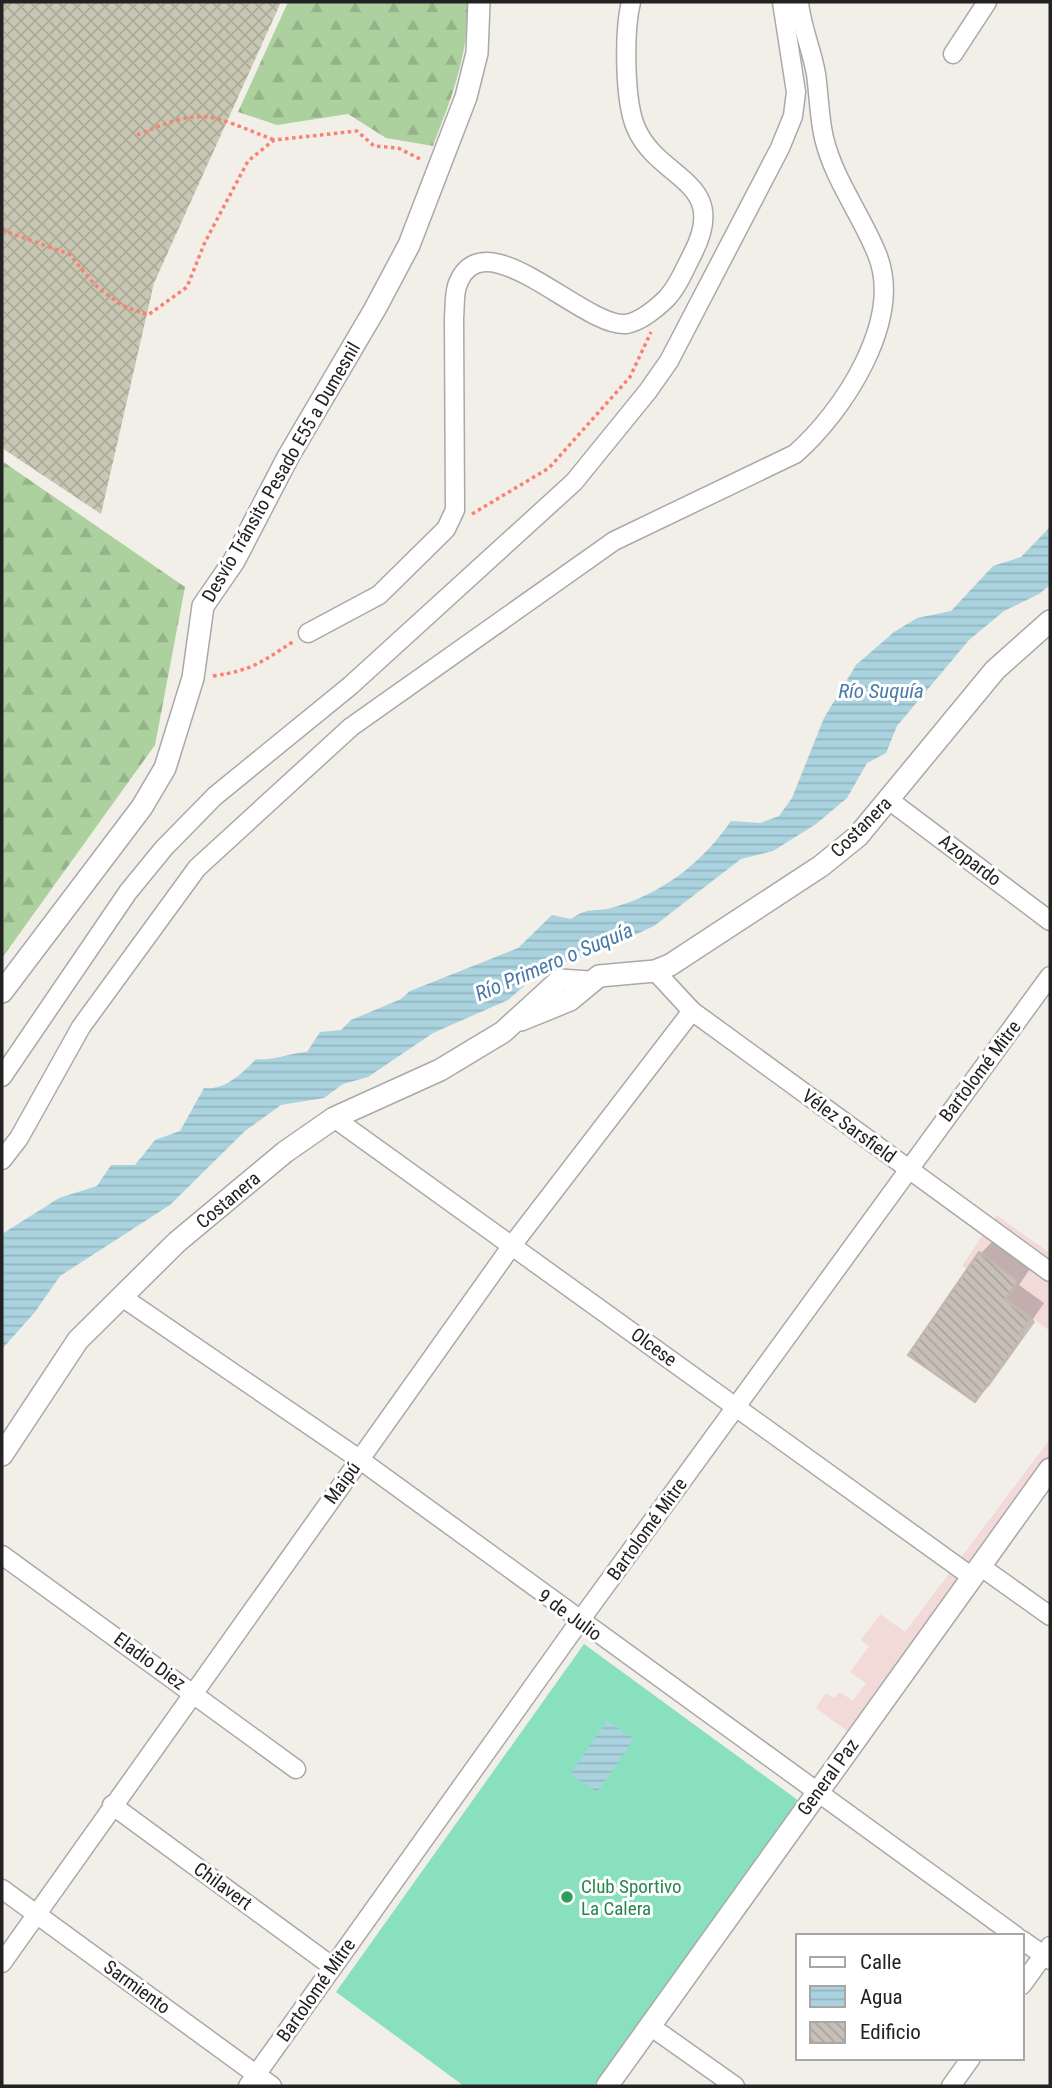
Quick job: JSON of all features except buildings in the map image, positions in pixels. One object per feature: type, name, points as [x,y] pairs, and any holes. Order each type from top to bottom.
[{"type":"street","name":"Desvío Tránsito Pesado E55 a Dumesnil","points":[[2,992],[58,921],[158,783],[176,737],[192,678],[202,606],[234,561],[288,457],[375,309],[409,245],[473,71],[478,43],[479,2]]},
{"type":"street","points":[[308,633],[379,595],[446,529],[455,510],[454,318],[457,287],[466,270],[477,262],[491,260],[528,276],[603,320],[626,324],[649,314],[667,298],[704,231],[704,208],[693,190],[653,153],[636,128],[630,104],[627,33],[631,2]]},
{"type":"street","points":[[953,54],[987,2]]},
{"type":"street","points":[[2,1077],[128,892],[164,848],[215,796],[350,686],[564,491],[648,391],[669,361],[793,116],[796,92],[790,5]]},
{"type":"street","points":[[2,1160],[19,1138],[81,1027],[197,868],[351,727],[614,541],[794,454],[812,439],[868,360],[882,308],[883,286],[878,255],[845,194],[824,138],[815,72],[790,5]]},
{"type":"street","name":"Costanera","points":[[2,1455],[78,1340],[177,1242],[285,1152],[334,1118],[440,1070],[519,1020],[561,980],[589,982],[616,972],[655,971],[681,959],[821,866],[858,836],[995,670],[1050,621]]},
{"type":"street","name":"Azopardo","points":[[889,800],[1050,921]]},
{"type":"street","name":"Vélez Sarsfield","points":[[655,971],[692,1011],[1050,1272]]},
{"type":"street","name":"Bartolomé Mitre","points":[[252,2080],[907,1168],[1050,976]]},
{"type":"street","name":"Maipú","points":[[2,1963],[35,1912],[513,1244],[692,1011]]},
{"type":"street","name":"Olcese","points":[[334,1118],[513,1244],[736,1407],[976,1571],[1050,1616]]},
{"type":"street","name":"9 de Julio","points":[[122,1297],[359,1459],[579,1622],[1013,1934]]},
{"type":"street","name":"General Paz","points":[[607,2086],[1050,1469]]},
{"type":"street","name":"Eladio Diez","points":[[2,1555],[296,1769]]},
{"type":"street","name":"Chilavert","points":[[112,1805],[333,1967]]},
{"type":"street","name":"Sarmiento","points":[[2,1889],[252,2080],[272,2086]]},
{"type":"street","points":[[1024,1941],[1048,1954],[1024,1983]]},
{"type":"street","points":[[650,2026],[735,2086]]},
{"type":"street","points":[[951,2086],[970,2060]]},
{"type":"path","points":[[137,135],[180,117],[204,114],[274,140],[358,131],[374,146],[398,149],[439,169]]},
{"type":"path","points":[[2,230],[69,254],[96,285],[121,305],[148,315],[187,287],[205,242],[248,161],[274,140]]},
{"type":"path","points":[[446,529],[549,468],[630,377],[667,298]]},
{"type":"path","points":[[192,678],[242,671],[262,664],[308,633]]},
{"type":"shaded area","points":[[2,2],[281,2],[154,283],[101,514],[2,448]]},
{"type":"shaded area","points":[[996,1215],[1050,1253],[1050,1331],[962,1266]]},
{"type":"shaded area","points":[[1050,1439],[1050,1483],[866,1745],[816,1708],[826,1693],[834,1698],[840,1692],[853,1701],[866,1683],[850,1672],[869,1646],[861,1640],[880,1614],[905,1632]]},
{"type":"green space","points":[[288,2],[467,2],[462,57],[433,146],[386,138],[348,114],[277,125],[238,112]]},
{"type":"green space","points":[[2,461],[185,587],[155,745],[2,958]]},
{"type":"green space","name":"Club Sportivo La Calera","points":[[584,1644],[799,1801],[593,2086],[464,2086],[336,1992]]},
{"type":"water","name":"Río Suquía","points":[[1050,527],[1050,585],[1039,594],[1004,611],[969,640],[897,726],[886,753],[867,763],[847,798],[816,824],[773,851],[741,859],[654,926],[615,944],[541,971],[508,1000],[433,1033],[368,1077],[343,1084],[324,1098],[281,1105],[245,1131],[170,1205],[60,1276],[35,1312],[2,1349],[2,1234],[59,1198],[97,1186],[111,1165],[135,1165],[155,1140],[180,1131],[204,1088],[226,1084],[256,1059],[307,1052],[320,1032],[341,1030],[351,1020],[401,999],[410,991],[518,948],[552,915],[571,919],[586,911],[611,908],[647,895],[693,864],[731,821],[760,823],[779,816],[792,798],[824,718],[856,665],[894,632],[917,618],[951,611],[993,566],[1021,557]]},
{"type":"water","points":[[607,1721],[634,1739],[597,1792],[570,1774]]},
{"type":"place","name":"Club Sportivo La Calera","points":[[567,1897]]},
{"type":"water label","name":"Río Primero o Suquía","points":[[554,962]]}]
